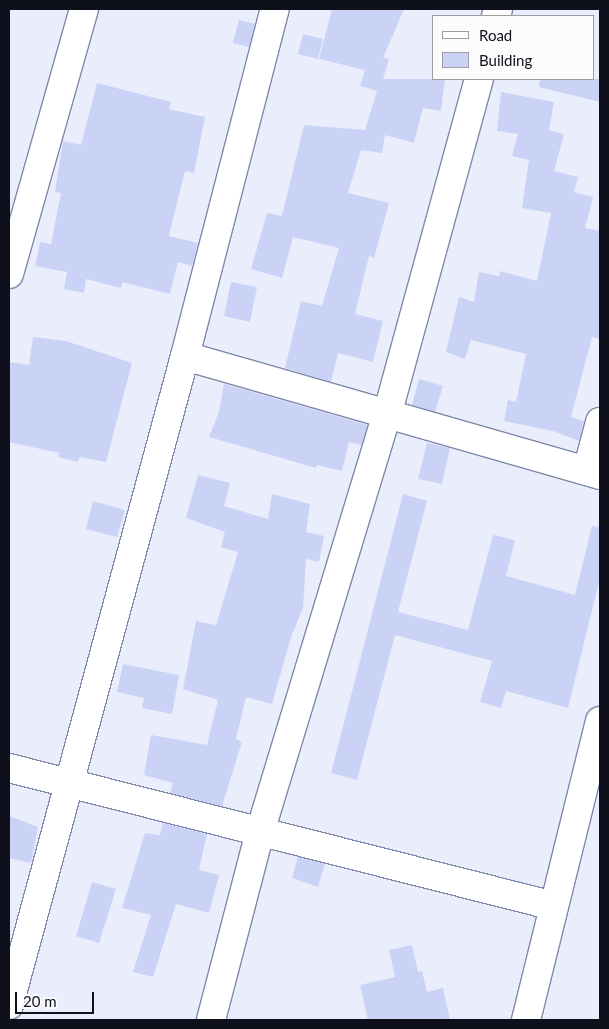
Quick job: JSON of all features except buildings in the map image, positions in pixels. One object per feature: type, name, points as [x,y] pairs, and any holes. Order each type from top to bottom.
[{"type":"street","points":[[9,274],[84,9]]},
{"type":"street","points":[[9,1006],[185,356],[275,9]]},
{"type":"street","points":[[211,1020],[260,832],[387,415],[479,80]]},
{"type":"street","points":[[185,356],[594,473],[600,422]]},
{"type":"street","points":[[526,1020],[600,721]]},
{"type":"street","points":[[9,768],[554,906]]}]
